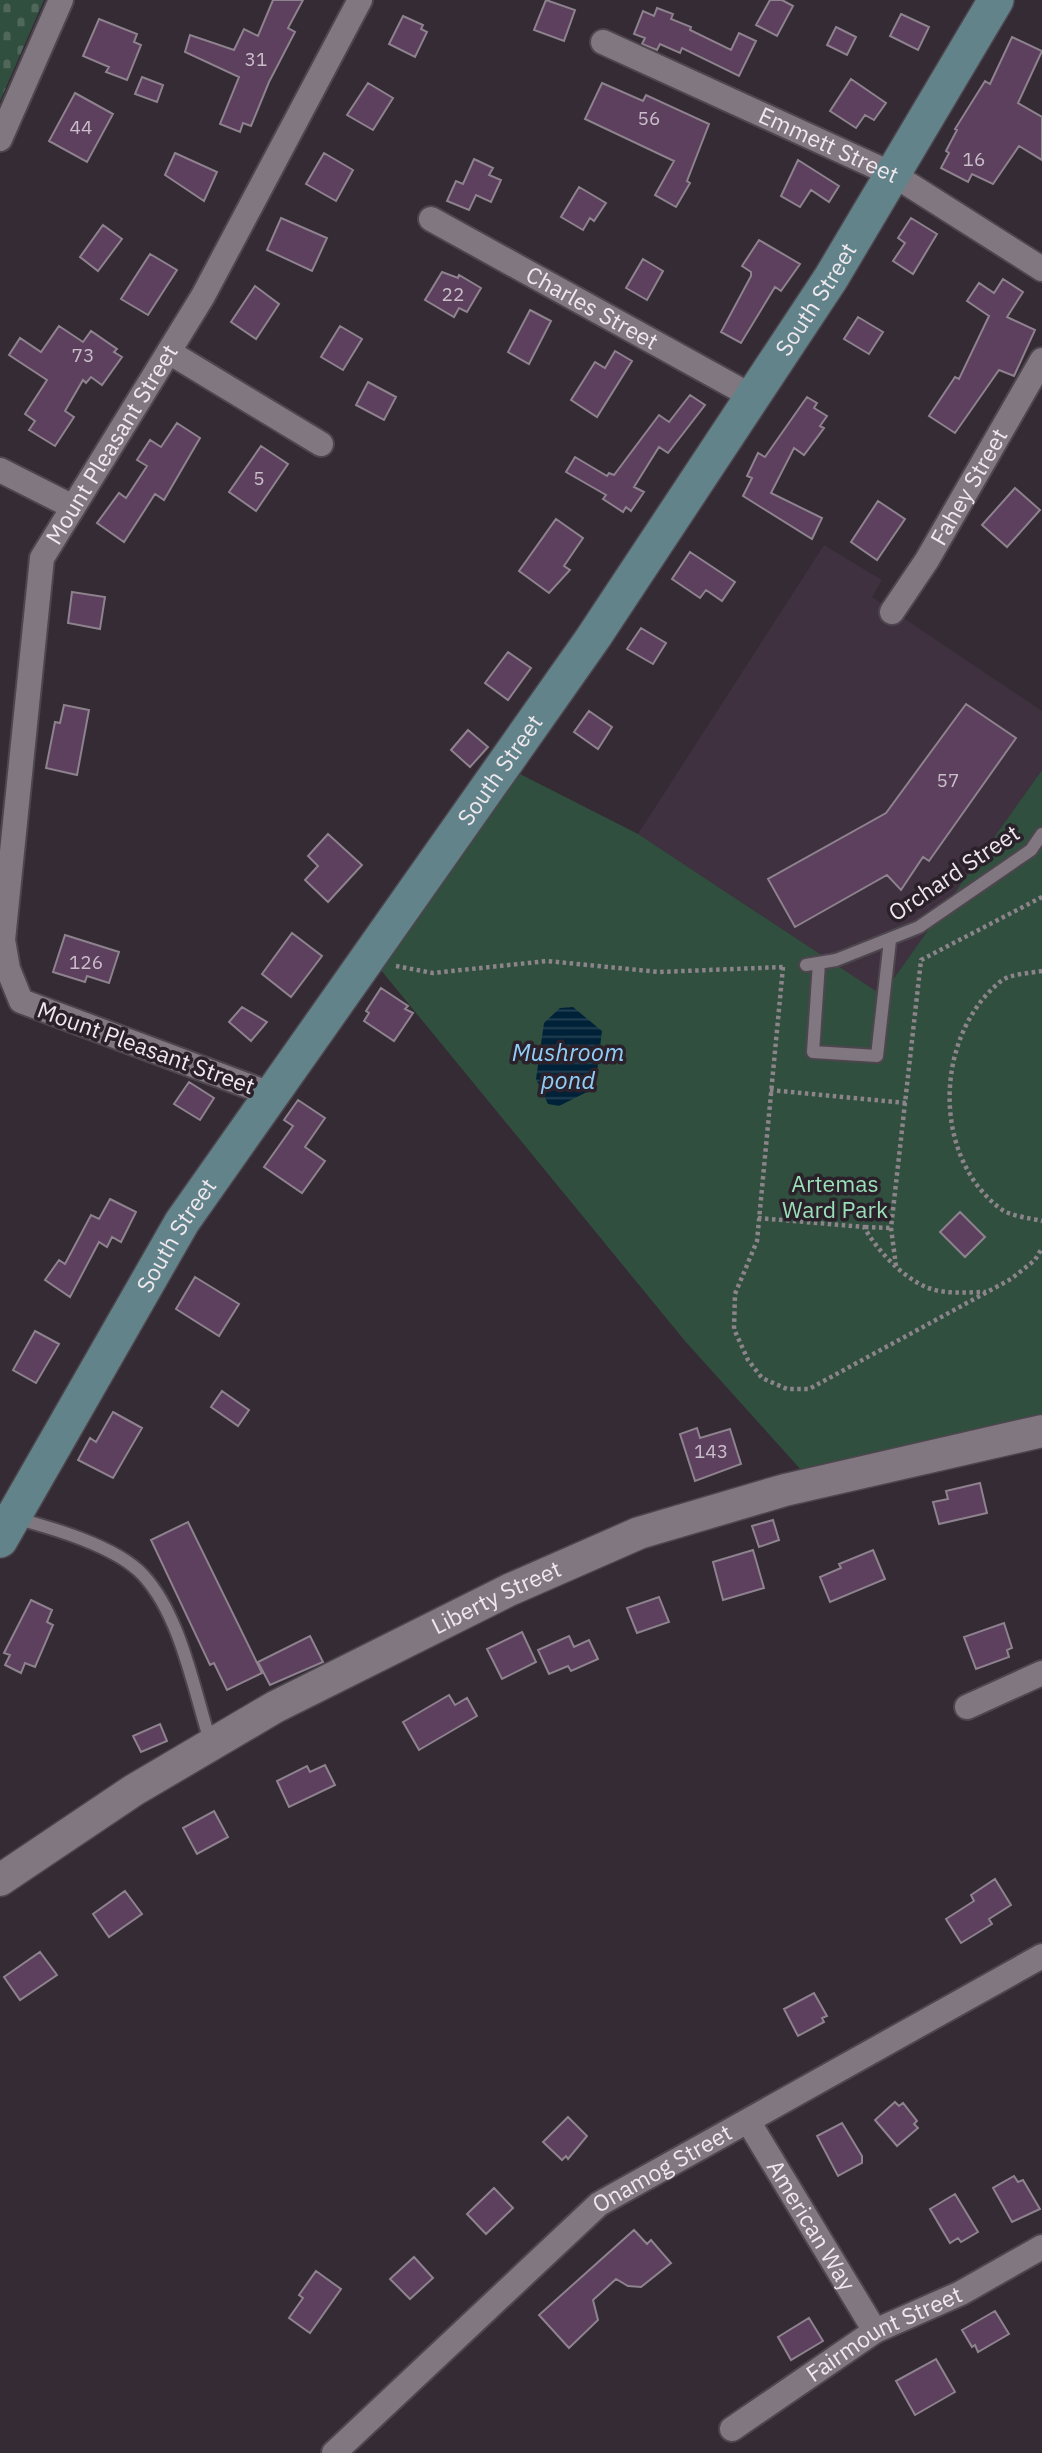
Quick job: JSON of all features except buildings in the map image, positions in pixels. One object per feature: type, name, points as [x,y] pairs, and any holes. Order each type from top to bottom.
[{"type":"main road","name":"South Street","points":[[6,1528],[182,1222],[593,638],[831,278],[996,0]]},
{"type":"street","points":[[0,139],[61,0]]},
{"type":"street","name":"Mount Pleasant Street","points":[[270,1094],[22,1001],[8,969],[3,940],[42,558],[203,296],[359,0]]},
{"type":"street","name":"Emmett Street","points":[[603,42],[894,175],[1042,269]]},
{"type":"street","name":"Charles Street","points":[[431,219],[753,397]]},
{"type":"street","points":[[169,352],[321,444]]},
{"type":"street","name":"Fahey Street","points":[[891,612],[927,560],[1042,360]]},
{"type":"street","points":[[0,470],[73,507]]},
{"type":"street","name":"Liberty Street","points":[[0,1880],[134,1790],[275,1707],[509,1590],[639,1533],[785,1490],[1042,1431]]},
{"type":"street","points":[[967,1707],[1042,1674]]},
{"type":"street","name":"Onamog Street","points":[[334,2453],[599,2204],[1042,1956]]},
{"type":"street","name":"American Way","points":[[748,2121],[875,2331]]},
{"type":"street","name":"Fairmount Street","points":[[733,2429],[875,2331],[961,2293],[1042,2247]]},
{"type":"lane","name":"Orchard Street","points":[[806,965],[890,940],[919,927],[1037,851],[1042,834]]},
{"type":"lane","points":[[819,963],[813,1052],[877,1056],[890,940]]},
{"type":"lane","points":[[6,1528],[104,1549],[141,1573],[163,1602],[190,1674],[211,1745]]},
{"type":"path","points":[[896,1266],[891,1228],[921,960],[1042,897]]},
{"type":"path","points":[[373,950],[391,965],[433,973],[547,961],[659,972],[806,965]]},
{"type":"path","points":[[783,967],[757,1241],[735,1294],[734,1329],[748,1360],[762,1378],[787,1389],[809,1389],[1011,1279],[1035,1260],[1042,1248]]},
{"type":"path","points":[[1042,971],[1003,979],[979,1005],[961,1034],[950,1086],[951,1132],[967,1172],[1002,1210],[1042,1221]]},
{"type":"path","points":[[770,1090],[906,1103]]},
{"type":"path","points":[[758,1218],[891,1228]]},
{"type":"path","points":[[864,1227],[873,1244],[896,1266],[926,1287],[954,1293],[987,1292]]},
{"type":"shaded area","points":[[824,545],[882,580],[872,597],[1042,711],[1042,770],[882,995],[638,834]]},
{"type":"green space","points":[[0,0],[44,0],[0,101]]},
{"type":"green space","name":"Artemas Ward Park","points":[[1042,770],[1042,1417],[802,1471],[685,1341],[380,969],[520,774],[638,834],[882,995]]},
{"type":"water","name":"Mushroom pond","points":[[573,1007],[602,1031],[595,1088],[559,1106],[548,1104],[536,1079],[544,1023],[560,1008]]}]
